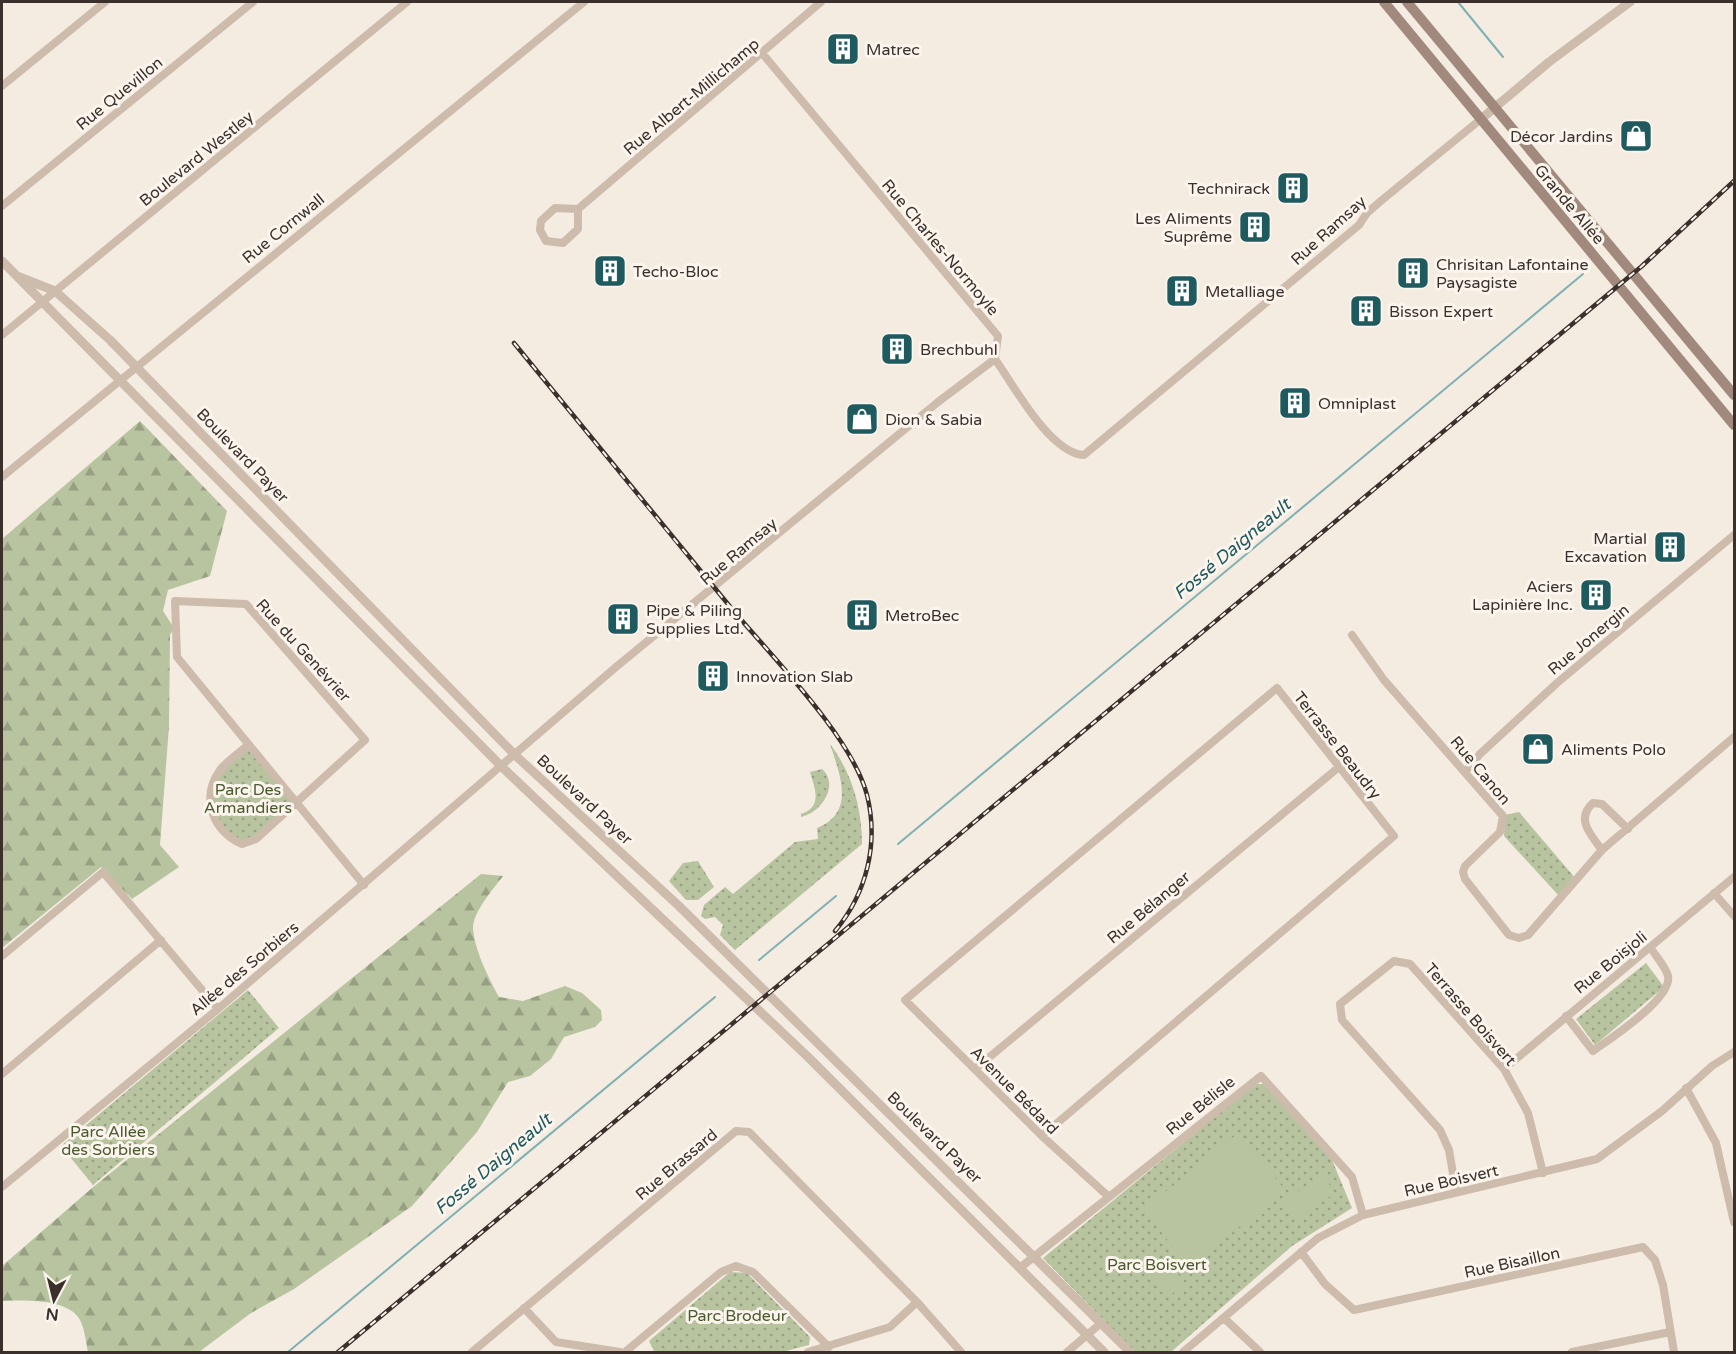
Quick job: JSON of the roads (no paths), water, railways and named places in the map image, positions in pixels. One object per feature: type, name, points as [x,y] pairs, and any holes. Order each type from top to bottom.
[{"type":"main road","name":"Grande Allée","points":[[1384,2],[1734,425]]},
{"type":"main road","name":"Grande Allée","points":[[1407,2],[1734,395]]},
{"type":"street","points":[[2,86],[94,5],[105,2]]},
{"type":"street","name":"Rue Quevillon","points":[[2,206],[252,2]]},
{"type":"street","name":"Boulevard Westley","points":[[2,335],[407,2]]},
{"type":"street","name":"Rue Cornwall","points":[[2,477],[135,366],[584,2]]},
{"type":"street","name":"Rue Albert-Millichamp","points":[[578,210],[821,2]]},
{"type":"street","points":[[1481,119],[1549,62],[1630,2]]},
{"type":"street","name":"Rue Charles-Normoyle","points":[[762,53],[998,336],[995,358]]},
{"type":"street","name":"Rue Ramsay","points":[[502,767],[616,667],[938,402],[995,358],[1045,430],[1072,454],[1084,455],[1359,225],[1375,206],[1481,119]]},
{"type":"street","points":[[555,208],[578,210],[578,229],[563,243],[546,241],[540,230],[541,221],[555,208]]},
{"type":"street","name":"Boulevard Payer","points":[[2,261],[502,767],[820,1070],[1021,1267],[1104,1353]]},
{"type":"street","name":"Boulevard Payer","points":[[17,276],[55,291],[135,366],[515,755],[679,906],[1036,1256],[1130,1353]]},
{"type":"street","name":"Rue Jonergin","points":[[1466,771],[1480,754],[1557,682],[1734,535]]},
{"type":"street","name":"Rue du Genévrier","points":[[248,744],[177,657],[175,602],[246,604],[365,740],[297,801]]},
{"type":"street","name":"Rue Canon","points":[[1352,635],[1384,680],[1503,816],[1500,832],[1465,866],[1463,872],[1465,879],[1509,934],[1519,938],[1528,935],[1602,850],[1734,737]]},
{"type":"street","name":"Terrasse Beaudry","points":[[905,1000],[1277,688],[1394,836],[1042,1136]]},
{"type":"street","points":[[297,801],[256,839],[242,844],[228,838],[212,817],[211,798],[219,771],[248,744],[297,801],[364,885]]},
{"type":"street","name":"Allée des Sorbiers","points":[[2,1187],[218,1009],[502,767]]},
{"type":"street","name":"Rue Bélanger","points":[[975,1069],[1339,767]]},
{"type":"street","points":[[1602,850],[1589,831],[1584,816],[1585,810],[1593,803],[1602,804],[1628,829]]},
{"type":"street","points":[[2,956],[103,872],[218,1009]]},
{"type":"street","name":"Rue Boisjoli","points":[[1504,1069],[1734,877]]},
{"type":"street","points":[[1714,893],[1734,916]]},
{"type":"street","points":[[2,1074],[161,940]]},
{"type":"street","points":[[1566,1016],[1593,1052],[1648,1009],[1666,990],[1668,976],[1650,947]]},
{"type":"street","name":"Terrasse Boisvert","points":[[1456,1191],[1449,1150],[1440,1130],[1342,1020],[1341,1004],[1394,961],[1410,964],[1504,1069],[1528,1113],[1543,1173]]},
{"type":"street","name":"Avenue Bédard","points":[[905,1000],[1042,1136],[1109,1197]]},
{"type":"street","name":"Rue Boisvert","points":[[1183,1353],[1318,1238],[1363,1215],[1597,1159],[1662,1111],[1686,1088],[1734,1052]]},
{"type":"street","points":[[820,1070],[833,1058]]},
{"type":"street","name":"Rue Bélisle","points":[[1021,1267],[1261,1076],[1352,1177],[1363,1215]]},
{"type":"street","points":[[1686,1088],[1716,1143],[1734,1222]]},
{"type":"street","name":"Rue Brassard","points":[[472,1353],[736,1131],[749,1132],[917,1302],[961,1353]]},
{"type":"street","name":"Rue Bisaillon","points":[[1301,1252],[1325,1284],[1354,1310],[1643,1247],[1655,1260],[1660,1276],[1674,1353]]},
{"type":"street","points":[[625,1353],[721,1272],[736,1266],[753,1272],[830,1347]]},
{"type":"street","points":[[808,1353],[890,1328],[917,1302]]},
{"type":"street","points":[[524,1308],[556,1342],[621,1353]]},
{"type":"street","points":[[1225,1319],[1260,1353]]},
{"type":"street","points":[[1067,1353],[1100,1324]]},
{"type":"street","points":[[1572,1353],[1670,1332]]},
{"type":"waterway","name":"Fossé Daigneault","points":[[1458,2],[1503,57]]},
{"type":"waterway","name":"Fossé Daigneault","points":[[898,844],[1583,274]]},
{"type":"waterway","name":"Fossé Daigneault","points":[[759,960],[836,896]]},
{"type":"waterway","name":"Fossé Daigneault","points":[[288,1352],[715,997]]},
{"type":"railway","points":[[338,1352],[1642,266],[1734,181]]},
{"type":"railway","points":[[514,343],[732,609],[809,698],[845,748],[859,772],[870,813],[871,849],[868,867],[855,900],[835,931]]},
{"type":"place","name":"Matrec","points":[[843,49]]},
{"type":"place","name":"Décor Jardins","points":[[1636,136]]},
{"type":"place","name":"Technirack","points":[[1293,188]]},
{"type":"place","name":"Les Aliments Suprême","points":[[1255,227]]},
{"type":"place","name":"Techo-Bloc","points":[[610,271]]},
{"type":"place","name":"Chrisitan Lafontaine Paysagiste","points":[[1413,273]]},
{"type":"place","name":"Metalliage","points":[[1182,291]]},
{"type":"place","name":"Bisson Expert","points":[[1366,311]]},
{"type":"place","name":"Brechbuhl","points":[[897,349]]},
{"type":"place","name":"Omniplast","points":[[1295,403]]},
{"type":"place","name":"Dion & Sabia","points":[[862,419]]},
{"type":"place","name":"Martial Excavation","points":[[1670,547]]},
{"type":"place","name":"Aciers Lapinière Inc.","points":[[1596,595]]},
{"type":"place","name":"MetroBec","points":[[862,615]]},
{"type":"place","name":"Pipe & Piling Supplies Ltd.","points":[[623,619]]},
{"type":"place","name":"Innovation Slab","points":[[713,676]]},
{"type":"place","name":"Aliments Polo","points":[[1538,749]]},
{"type":"park label","name":"Parc Des Armandiers","points":[[248,798]]},
{"type":"park label","name":"Parc Allée des Sorbiers","points":[[108,1140]]},
{"type":"park label","name":"Parc Boisvert","points":[[1157,1264]]},
{"type":"park label","name":"Parc Brodeur","points":[[737,1315]]}]
